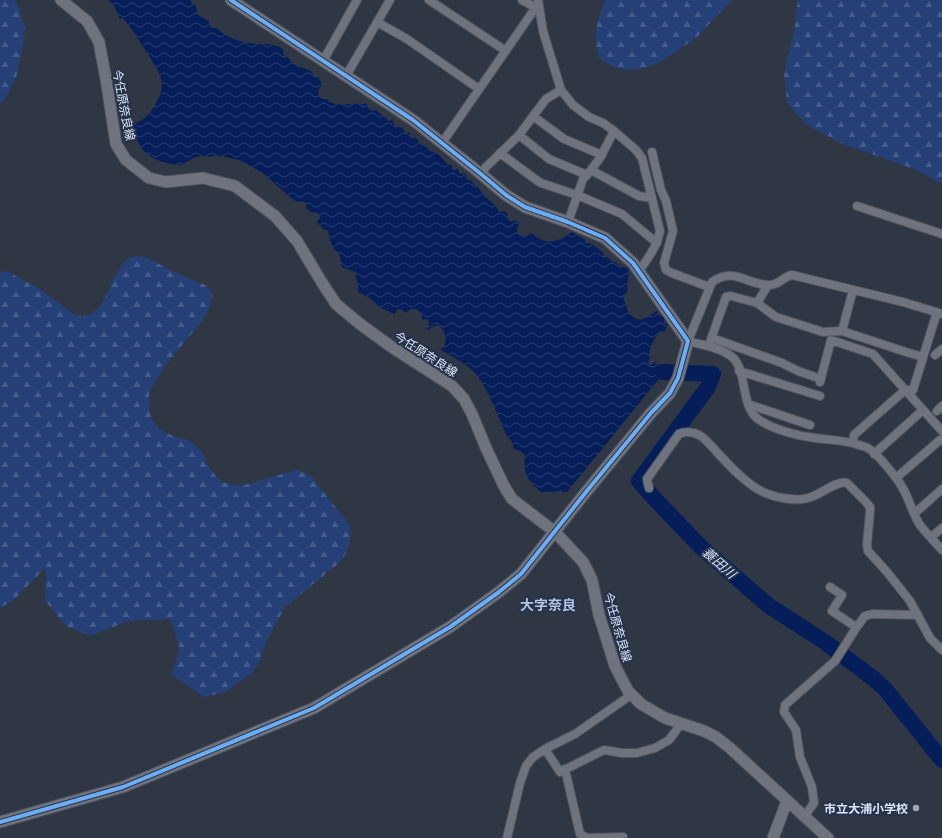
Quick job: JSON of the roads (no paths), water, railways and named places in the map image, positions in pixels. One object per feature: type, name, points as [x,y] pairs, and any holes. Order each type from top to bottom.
[{"type":"street","name":"今任原奈良線","points":[[61,0],[87,21],[98,42],[106,79],[116,144],[126,160],[149,178],[166,182],[203,178],[235,186],[275,216],[297,241],[336,304],[393,348],[452,386],[464,399],[504,486],[512,498],[554,532],[583,562],[592,580],[599,615],[615,666],[631,695],[641,704],[666,718],[704,731],[716,737],[730,748],[828,838]]},
{"type":"street","points":[[231,0],[413,120],[506,195],[525,207],[568,222],[605,238],[634,263],[688,341],[729,355],[735,360],[740,371],[750,410],[756,418],[770,426],[802,436],[844,440],[868,448],[878,457],[902,486],[920,524],[942,550]]},
{"type":"street","points":[[323,61],[357,0]]},
{"type":"street","points":[[346,76],[390,0]]},
{"type":"street","points":[[429,0],[506,51]]},
{"type":"street","points":[[522,0],[537,4]]},
{"type":"street","points":[[442,143],[537,4]]},
{"type":"street","points":[[537,4],[543,31],[561,90],[572,105],[589,117],[603,123],[614,131],[636,150],[642,158],[660,231],[657,243],[639,271]]},
{"type":"street","points":[[377,22],[407,39],[479,89]]},
{"type":"street","points":[[481,174],[486,167],[519,135],[546,99],[561,90]]},
{"type":"street","points":[[533,116],[564,140],[602,155]]},
{"type":"street","points":[[568,222],[583,179],[602,155],[614,131]]},
{"type":"street","points":[[519,135],[549,159],[589,173],[639,196],[652,198]]},
{"type":"street","points":[[652,152],[673,231],[664,263],[666,270],[710,287]]},
{"type":"street","points":[[500,153],[541,183],[577,195],[622,214],[657,243]]},
{"type":"street","points":[[857,206],[942,234]]},
{"type":"street","points":[[0,822],[123,787],[314,708],[450,627],[499,592],[521,574],[651,413],[670,393],[678,378],[688,341],[712,282],[719,277],[732,275],[768,285],[776,284],[792,275],[903,302],[939,313],[923,356],[913,390],[905,390],[854,435],[853,442]]},
{"type":"street","points":[[757,303],[768,285]]},
{"type":"street","points":[[842,331],[853,290]]},
{"type":"street","points":[[709,347],[726,297],[731,296],[757,303],[776,317],[823,332],[842,331],[923,356]]},
{"type":"street","points":[[712,338],[782,363],[820,380],[831,340],[873,354],[923,410],[942,437],[896,478]]},
{"type":"street","points":[[935,355],[942,349]]},
{"type":"street","points":[[740,371],[820,396]]},
{"type":"street","points":[[748,404],[810,425]]},
{"type":"street","points":[[874,454],[923,410]]},
{"type":"street","points":[[649,488],[647,479],[679,434],[683,432],[701,436],[749,483],[760,490],[776,496],[786,499],[807,499],[844,481],[870,507],[867,544],[868,551],[910,601],[930,638],[942,650]]},
{"type":"street","points":[[915,513],[942,489]]},
{"type":"street","points":[[931,537],[942,528]]},
{"type":"street","points":[[830,587],[842,595],[832,611],[856,627]]},
{"type":"street","points":[[804,817],[814,803],[812,787],[800,757],[796,730],[784,712],[785,705],[835,661],[856,627],[865,616],[872,614],[918,615]]},
{"type":"street","points":[[507,838],[520,783],[526,766],[533,757],[545,749],[575,734],[631,695]]},
{"type":"street","points":[[545,749],[560,772],[604,750],[622,753],[637,753],[655,748],[669,740],[681,723]]},
{"type":"street","points":[[565,769],[580,834],[586,838],[623,837]]},
{"type":"street","points":[[773,838],[787,801]]},
{"type":"water","points":[[109,0],[191,0],[192,5],[195,5],[199,16],[206,19],[213,28],[216,28],[236,40],[254,44],[268,44],[280,47],[284,50],[283,53],[285,57],[288,57],[293,64],[311,71],[315,77],[318,76],[322,85],[318,94],[319,97],[328,99],[329,102],[342,105],[358,103],[367,104],[368,108],[372,111],[376,110],[389,121],[392,119],[395,126],[402,128],[406,134],[409,132],[410,136],[416,138],[421,145],[424,144],[429,151],[437,154],[448,165],[451,164],[453,170],[458,169],[459,173],[461,174],[466,173],[466,179],[472,181],[473,184],[479,188],[484,196],[495,205],[500,212],[504,211],[508,214],[508,220],[512,222],[514,220],[520,224],[517,227],[518,234],[523,236],[528,235],[530,232],[544,241],[552,241],[559,240],[572,232],[585,240],[585,243],[590,243],[603,252],[604,256],[609,258],[612,262],[616,262],[618,265],[629,269],[627,292],[623,297],[630,314],[633,317],[636,319],[646,318],[657,311],[660,316],[665,316],[664,323],[668,324],[664,332],[661,331],[657,336],[650,348],[649,365],[655,362],[666,370],[677,368],[674,375],[662,375],[567,492],[562,492],[561,490],[555,492],[541,492],[528,478],[525,472],[525,455],[520,451],[513,449],[512,442],[507,436],[483,384],[465,364],[441,350],[446,341],[442,329],[438,325],[429,330],[426,329],[429,326],[429,322],[427,319],[422,320],[422,315],[416,309],[410,309],[406,313],[398,309],[394,314],[379,307],[370,298],[358,292],[355,272],[342,267],[339,253],[333,248],[328,230],[324,230],[317,222],[320,218],[319,214],[315,212],[312,213],[306,208],[307,205],[304,201],[298,202],[291,198],[263,173],[239,160],[216,155],[210,157],[203,156],[196,157],[181,165],[162,162],[153,158],[143,150],[136,138],[133,124],[140,121],[150,113],[159,97],[162,82],[160,74],[132,29],[123,18],[120,19],[114,6]]},
{"type":"waterway","name":"蓑田川","points":[[663,372],[713,374],[708,387],[639,481],[701,547],[769,606],[825,642],[885,689],[942,760]]},
{"type":"place","name":"市立大浦小学校","points":[[916,808]]},
{"type":"district","name":"大字奈良","points":[[548,605]]}]
